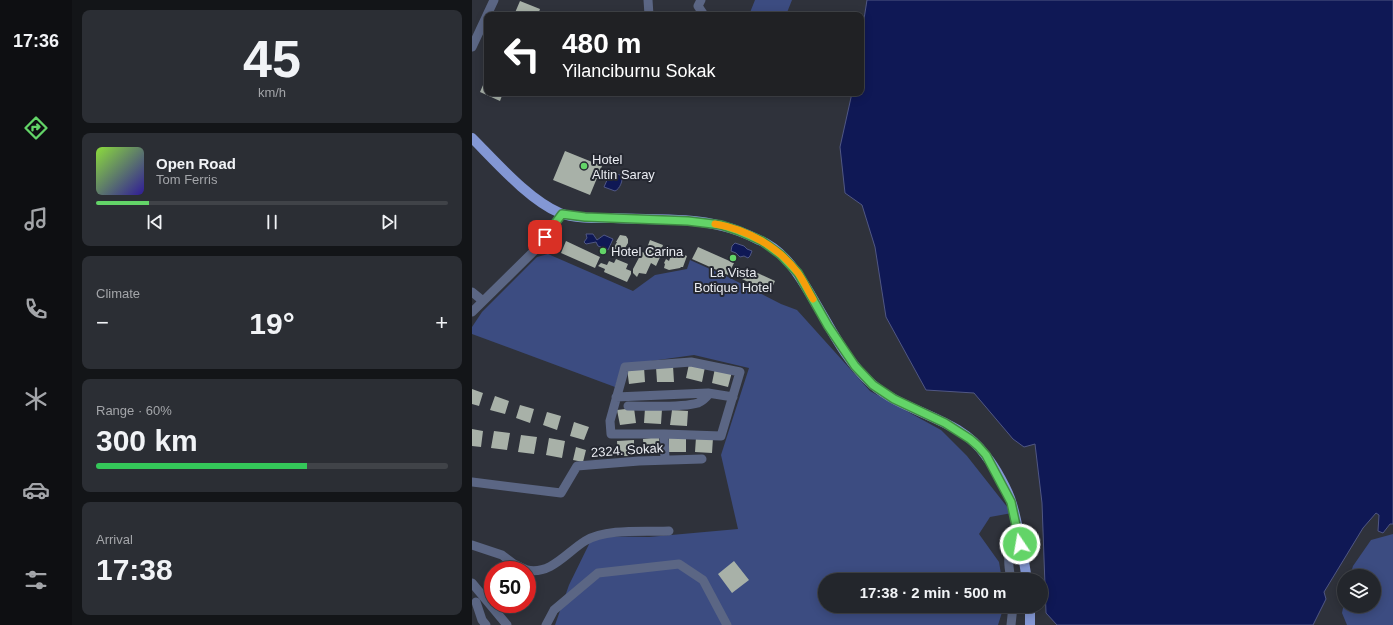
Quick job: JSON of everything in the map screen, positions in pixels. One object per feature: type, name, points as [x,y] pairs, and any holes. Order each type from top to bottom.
[{"type":"main road","points":[[472,138],[512,178],[545,206],[562,214],[585,217],[688,221],[721,225],[762,241],[775,250],[798,273],[828,326],[851,360],[873,385],[894,399],[945,423],[970,439],[986,455],[1011,502],[1026,573]]},
{"type":"main road","points":[[1030,613],[1030,625]]},
{"type":"street","points":[[488,12],[494,0]]},
{"type":"street","points":[[648,0],[649,12]]},
{"type":"street","points":[[701,0],[698,6],[702,12]]},
{"type":"street","points":[[472,47],[484,21]]},
{"type":"street","points":[[472,312],[536,249],[562,214]]},
{"type":"street","points":[[472,292],[483,301]]},
{"type":"street","points":[[690,362],[740,372],[733,397],[721,436],[610,434],[610,421],[625,367],[690,362]]},
{"type":"street","points":[[616,397],[708,393],[733,397]]},
{"type":"street","points":[[628,406],[682,405],[697,403],[703,401],[708,393]]},
{"type":"street","points":[[664,434],[665,460]]},
{"type":"street","name":"2324. Sokak","points":[[472,482],[561,493],[577,466],[639,461],[702,459]]},
{"type":"street","points":[[536,571],[553,566],[584,541],[597,534],[669,531]]},
{"type":"street","points":[[1011,573],[1010,552],[1013,547],[1020,544]]},
{"type":"street","points":[[472,545],[502,555],[510,561]]},
{"type":"street","points":[[546,625],[554,610],[598,573],[679,564],[703,580],[727,625]]},
{"type":"street","points":[[472,583],[482,620],[486,625]]},
{"type":"street","points":[[477,601],[507,625]]},
{"type":"street","points":[[1011,625],[1012,613]]},
{"type":"shaded area","points":[[755,0],[792,0],[787,12],[750,12]]},
{"type":"shaded area","points":[[867,0],[1393,0],[1393,524],[1390,524],[1383,533],[1378,531],[1379,515],[1376,513],[1363,528],[1324,592],[1326,599],[1313,625],[1057,625],[1046,613],[1048,613],[1048,573],[1045,573],[1042,503],[1035,444],[1024,447],[1013,439],[974,393],[926,390],[886,317],[875,247],[862,205],[845,193],[840,147],[851,96],[864,96],[864,19]]},
{"type":"shaded area","points":[[611,171],[622,176],[621,184],[615,191],[604,187]]},
{"type":"shaded area","points":[[586,234],[593,234],[597,240],[604,235],[613,239],[608,250],[598,246],[596,242],[586,244],[584,242],[587,238]]},
{"type":"shaded area","points":[[735,243],[752,251],[748,258],[744,256],[740,257],[731,251],[732,246]]},
{"type":"shaded area","points":[[548,254],[633,291],[655,275],[687,269],[690,260],[730,278],[781,304],[797,310],[870,391],[941,430],[967,456],[1012,513],[990,517],[979,534],[999,562],[1001,573],[818,573],[818,613],[1002,613],[998,625],[555,625],[569,585],[593,536],[649,537],[738,529],[721,455],[749,368],[694,355],[622,365],[615,387],[472,334],[472,327],[482,312],[537,257]]},
{"type":"shaded area","points":[[1393,534],[1393,625],[1347,625],[1342,613],[1381,613],[1381,569],[1352,569],[1371,540]]},
{"type":"building","points":[[520,1],[540,9],[539,12],[515,12]]},
{"type":"building","points":[[484,83],[484,94],[480,92]]},
{"type":"building","points":[[489,96],[502,96],[500,101]]},
{"type":"building","points":[[565,151],[602,166],[590,195],[553,180]]},
{"type":"building","points":[[620,235],[626,236],[628,239],[628,243],[622,253],[613,249]]},
{"type":"building","points":[[650,240],[663,245],[660,253],[661,255],[656,266],[651,263],[646,274],[639,273],[637,277],[633,273],[633,269],[642,252],[645,253]]},
{"type":"building","points":[[566,241],[600,257],[595,268],[561,253]]},
{"type":"building","points":[[698,247],[734,263],[728,275],[692,259]]},
{"type":"building","points":[[673,250],[687,256],[683,267],[669,270],[664,268],[664,263],[666,259],[669,261]]},
{"type":"building","points":[[616,259],[628,264],[626,269],[631,271],[631,274],[627,282],[604,272],[605,269],[598,266],[601,263],[607,265],[609,261],[614,263]]},
{"type":"building","points":[[747,268],[775,281],[770,292],[742,279]]},
{"type":"building","points":[[689,364],[705,367],[702,382],[686,378]]},
{"type":"building","points":[[673,366],[674,382],[657,382],[656,367]]},
{"type":"building","points":[[644,367],[645,382],[629,384],[627,368]]},
{"type":"building","points":[[715,368],[732,372],[728,387],[712,383]]},
{"type":"building","points":[[472,389],[483,393],[479,406],[472,404]]},
{"type":"building","points":[[495,396],[509,401],[505,414],[490,410]]},
{"type":"building","points":[[520,405],[534,409],[530,423],[516,418]]},
{"type":"building","points":[[634,408],[636,423],[620,425],[617,410]]},
{"type":"building","points":[[645,408],[662,409],[661,424],[644,423]]},
{"type":"building","points":[[672,410],[688,411],[687,426],[670,425]]},
{"type":"building","points":[[547,412],[561,416],[557,430],[543,425]]},
{"type":"building","points":[[574,422],[589,427],[584,440],[570,436]]},
{"type":"building","points":[[472,429],[483,431],[481,447],[472,446]]},
{"type":"building","points":[[494,431],[510,433],[507,450],[491,448]]},
{"type":"building","points":[[521,435],[537,437],[534,454],[518,452]]},
{"type":"building","points":[[659,437],[660,452],[644,454],[643,439]]},
{"type":"building","points":[[669,437],[686,437],[686,452],[669,452]]},
{"type":"building","points":[[696,437],[713,438],[712,453],[695,452]]},
{"type":"building","points":[[549,438],[565,441],[562,458],[546,455]]},
{"type":"building","points":[[634,440],[634,456],[618,456],[617,441]]},
{"type":"building","points":[[576,447],[586,450],[583,462],[573,460]]},
{"type":"building","points":[[734,561],[749,580],[732,593],[718,574]]},
{"type":"slow traffic","points":[[715,224],[739,231],[762,241],[781,255],[798,273],[813,299]]},
{"type":"place","name":"Hotel Altin Saray","points":[[584,166]]},
{"type":"place","name":"Hotel Carina","points":[[603,251]]},
{"type":"place","name":"La Vista Botique Hotel","points":[[733,258]]},
{"type":"route","points":[[545,237],[562,214],[585,217],[688,221],[721,225],[762,241],[781,255],[798,273],[828,326],[855,366],[873,385],[894,399],[945,423],[970,439],[986,455],[998,475],[1011,502],[1020,544]]}]
